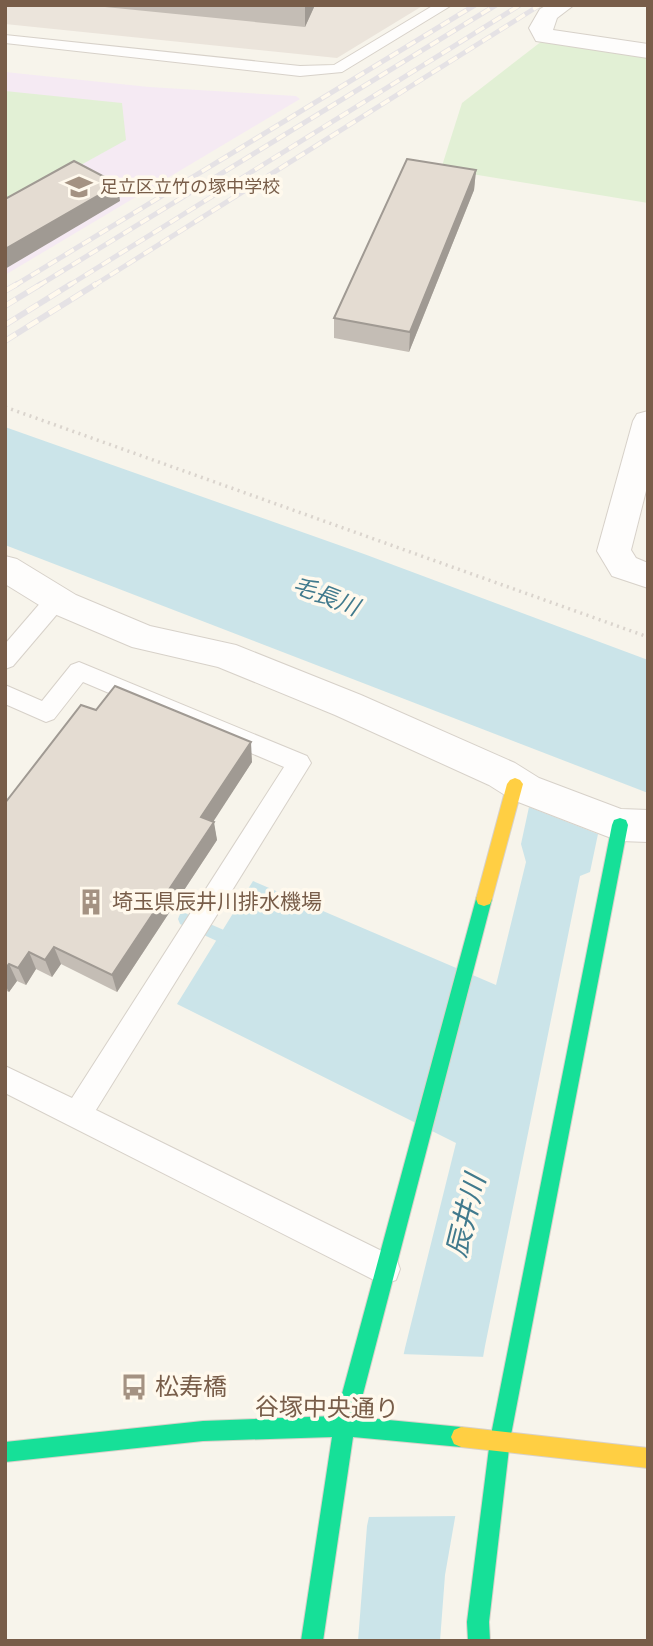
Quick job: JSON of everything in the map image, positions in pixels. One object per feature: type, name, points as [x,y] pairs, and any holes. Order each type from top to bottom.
[{"type":"street","points":[[563,5],[548,14],[540,28],[544,36],[648,51]]},
{"type":"street","points":[[648,421],[614,551],[624,567],[648,576]]},
{"type":"street","points":[[5,568],[56,600],[144,638],[224,655],[348,705],[502,774],[521,786],[626,824],[493,1439],[478,1622],[479,1641]]},
{"type":"street","points":[[312,1641],[344,1426],[465,965],[521,786]]},
{"type":"street","name":"谷塚中央通り","points":[[5,1452],[203,1431],[344,1426],[493,1439],[648,1458]]},
{"type":"lane","points":[[5,39],[300,71],[337,69],[445,5]]},
{"type":"lane","points":[[5,660],[56,600]]},
{"type":"lane","points":[[5,694],[46,713],[79,671],[299,763],[78,1115]]},
{"type":"lane","points":[[5,1079],[385,1269]]},
{"type":"path","points":[[5,407],[648,637]]},
{"type":"shaded area","points":[[5,5],[424,5],[337,58],[5,24]]},
{"type":"shaded area","name":"足立区立竹の塚中学校","points":[[5,72],[149,87],[296,96],[300,99],[5,275]]},
{"type":"green space","points":[[542,41],[648,56],[648,203],[441,169],[462,103]]},
{"type":"green space","points":[[5,91],[122,103],[126,140],[5,207]]},
{"type":"water","name":"毛長川","points":[[5,427],[364,554],[648,660],[648,793],[5,545]]},
{"type":"water","name":"辰井川","points":[[529,807],[598,834],[590,872],[580,876],[485,1346],[445,1575],[440,1641],[358,1641],[367,1526],[405,1348],[456,1143],[177,1004],[253,881],[496,985],[526,862],[521,844]]},
{"type":"pier","points":[[400,1354],[487,1357],[459,1516],[366,1517]]},
{"type":"building","points":[[407,159],[476,170],[410,332],[334,318]]},
{"type":"building","points":[[74,161],[118,184],[5,249],[5,199]]},
{"type":"building","name":"埼玉県辰井川排水機場","points":[[115,686],[251,742],[201,817],[214,822],[112,975],[54,947],[45,960],[29,952],[18,968],[9,964],[5,969],[5,803],[81,705],[96,710]]},
{"type":"waterway","points":[[185,919],[237,943]]},
{"type":"railway","points":[[14,286],[475,5]]},
{"type":"railway","points":[[38,286],[496,5]]},
{"type":"railway","points":[[68,286],[520,5]]},
{"type":"railway","points":[[93,286],[540,5]]},
{"type":"railway","points":[[5,291],[17,284]]},
{"type":"railway","points":[[5,306],[41,284]]},
{"type":"railway","points":[[5,325],[71,284]]},
{"type":"railway","points":[[5,341],[96,284]]},
{"type":"traffic: fast","points":[[479,1641],[478,1622],[500,1440],[620,825]]},
{"type":"traffic: fast","points":[[312,1641],[344,1426],[484,899]]},
{"type":"traffic: fast","points":[[5,1452],[203,1431],[344,1426],[461,1437]]},
{"type":"traffic: slow","points":[[484,899],[515,784]]},
{"type":"traffic: slow","points":[[461,1437],[648,1458]]},
{"type":"place","name":"足立区立竹の塚中学校","points":[[79,187]]},
{"type":"place","name":"埼玉県辰井川排水機場","points":[[91,902]]},
{"type":"place","name":"松寿橋","points":[[134,1387]]}]
